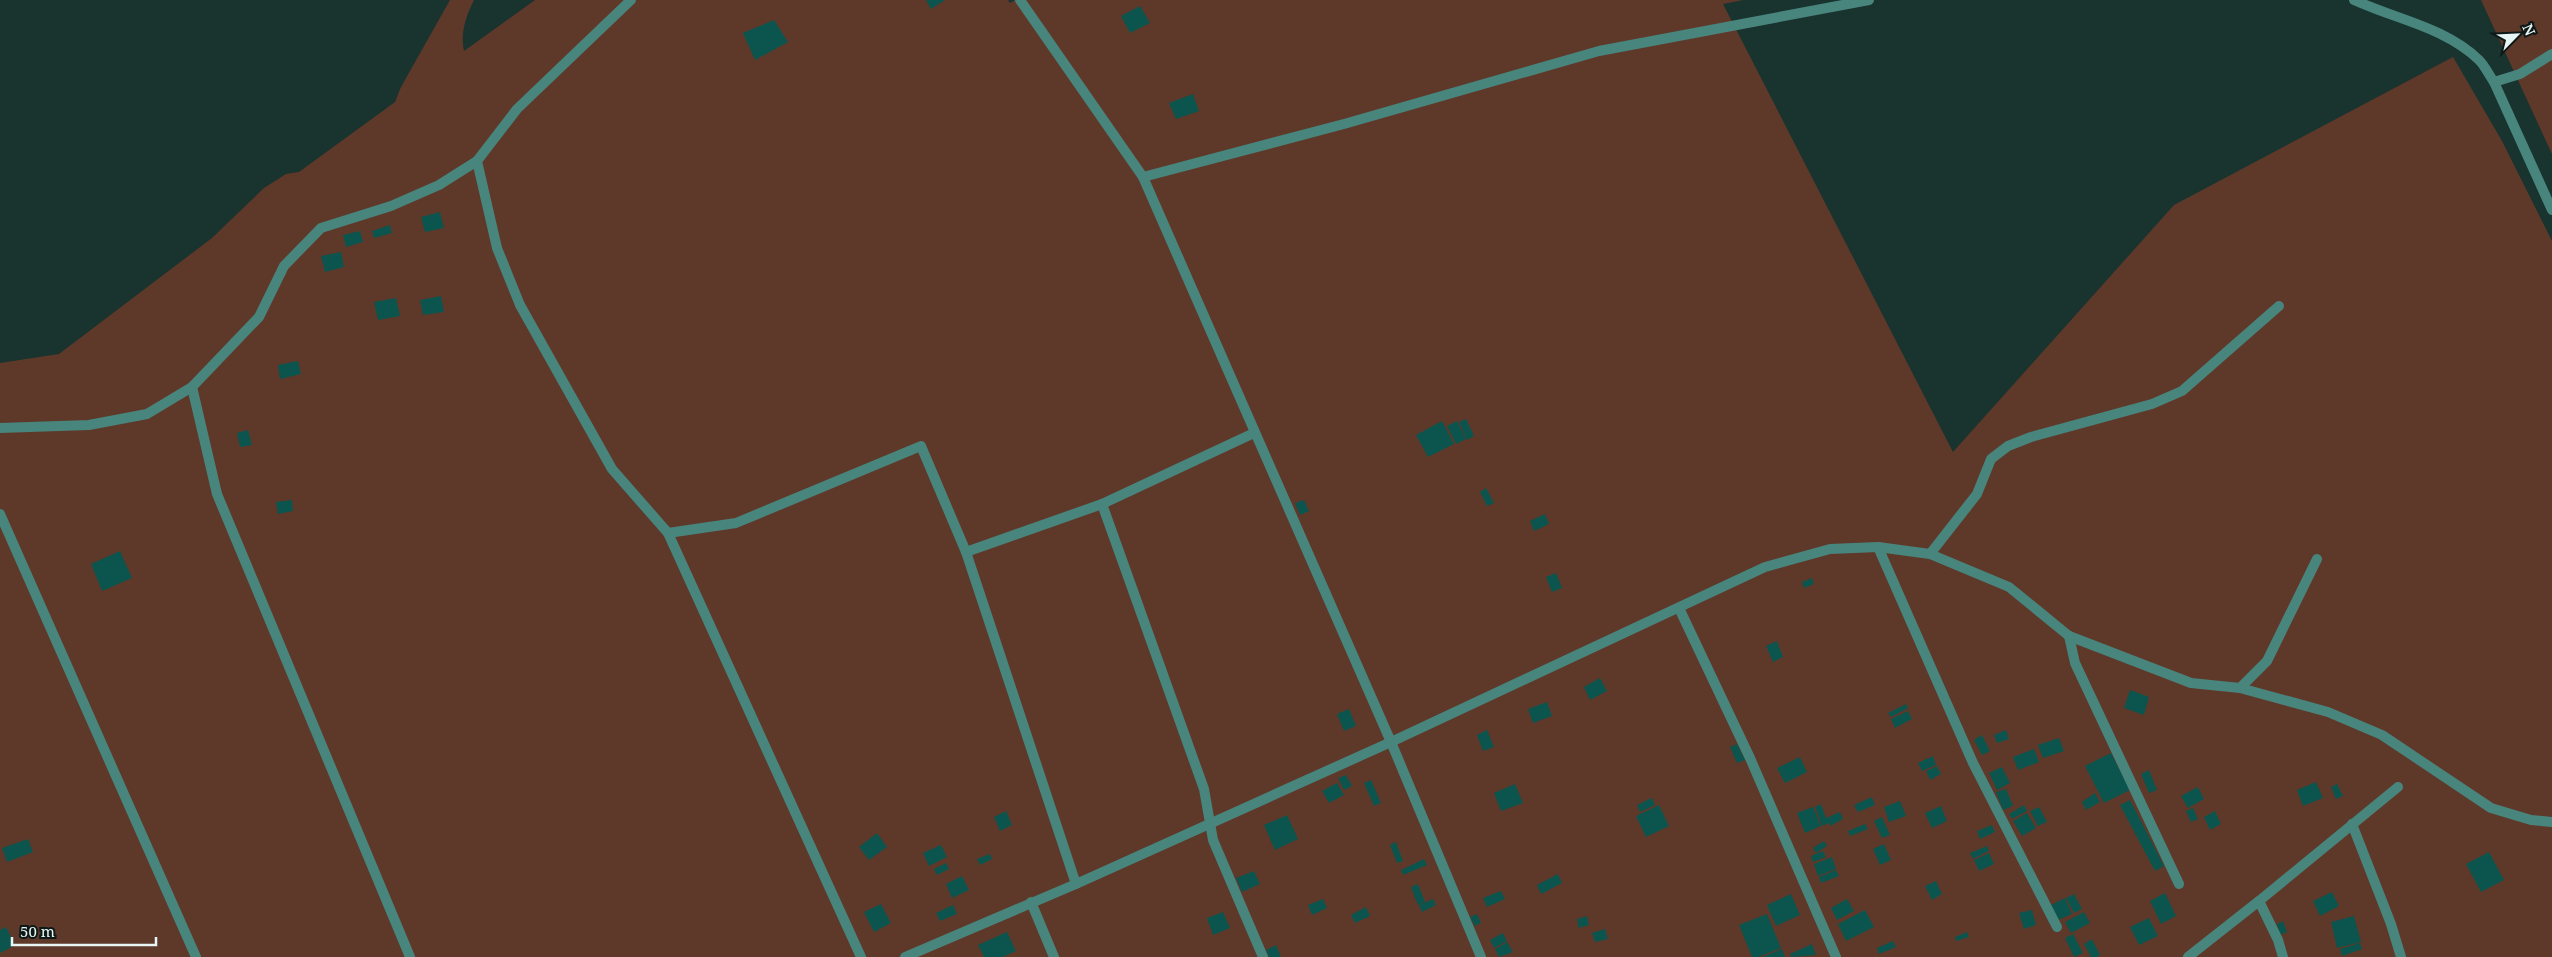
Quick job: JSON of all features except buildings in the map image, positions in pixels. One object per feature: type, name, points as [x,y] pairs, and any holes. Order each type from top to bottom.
[{"type":"street","points":[[0,428],[89,425],[147,414],[192,386],[258,317],[284,266],[322,228],[391,206],[440,185],[477,161],[518,109],[631,0]]},
{"type":"street","points":[[1020,0],[1143,177],[1391,742],[1481,957]]},
{"type":"street","points":[[1143,177],[1344,124],[1599,51],[1869,0]]},
{"type":"street","points":[[2354,0],[2375,10],[2426,27],[2459,45],[2479,60],[2494,82],[2552,210]]},
{"type":"street","points":[[2494,82],[2520,74],[2552,54]]},
{"type":"street","points":[[477,161],[497,248],[520,305],[612,469],[668,533],[861,957]]},
{"type":"street","points":[[1930,554],[1977,494],[1991,459],[2008,446],[2031,437],[2152,404],[2182,390],[2279,306]]},
{"type":"street","points":[[192,386],[217,494],[410,957]]},
{"type":"street","points":[[966,552],[1102,504],[1254,433]]},
{"type":"street","points":[[668,533],[736,523],[921,446],[966,552],[1076,884]]},
{"type":"street","points":[[1102,504],[1204,789],[1213,840],[1263,957]]},
{"type":"street","points":[[0,514],[196,957]]},
{"type":"street","points":[[1878,547],[1973,763],[2057,927]]},
{"type":"street","points":[[905,957],[1076,884],[1391,742],[1765,567],[1830,549],[1878,547],[1930,554],[2009,587],[2069,636],[2191,683],[2240,688],[2328,712],[2382,735],[2491,808],[2531,820],[2552,822]]},
{"type":"street","points":[[2240,688],[2267,661],[2317,559]]},
{"type":"street","points":[[1679,608],[1750,758],[1836,957]]},
{"type":"street","points":[[2069,636],[2075,663],[2179,884]]},
{"type":"street","points":[[2188,957],[2398,787]]},
{"type":"street","points":[[2352,824],[2391,924],[2401,957]]},
{"type":"street","points":[[2259,901],[2278,940],[2283,957]]},
{"type":"street","points":[[1031,902],[1054,957]]},
{"type":"shaded area","points":[[450,0],[474,0],[464,25],[464,51],[535,0],[1008,0],[1010,3],[1015,0],[1743,0],[1723,4],[1953,452],[2174,205],[2453,57],[2502,141],[2552,241],[2552,957],[0,957],[0,363],[59,354],[212,238],[264,188],[286,174],[299,172],[395,102],[401,87]]},
{"type":"shaded area","points":[[2481,0],[2552,0],[2552,154]]}]
